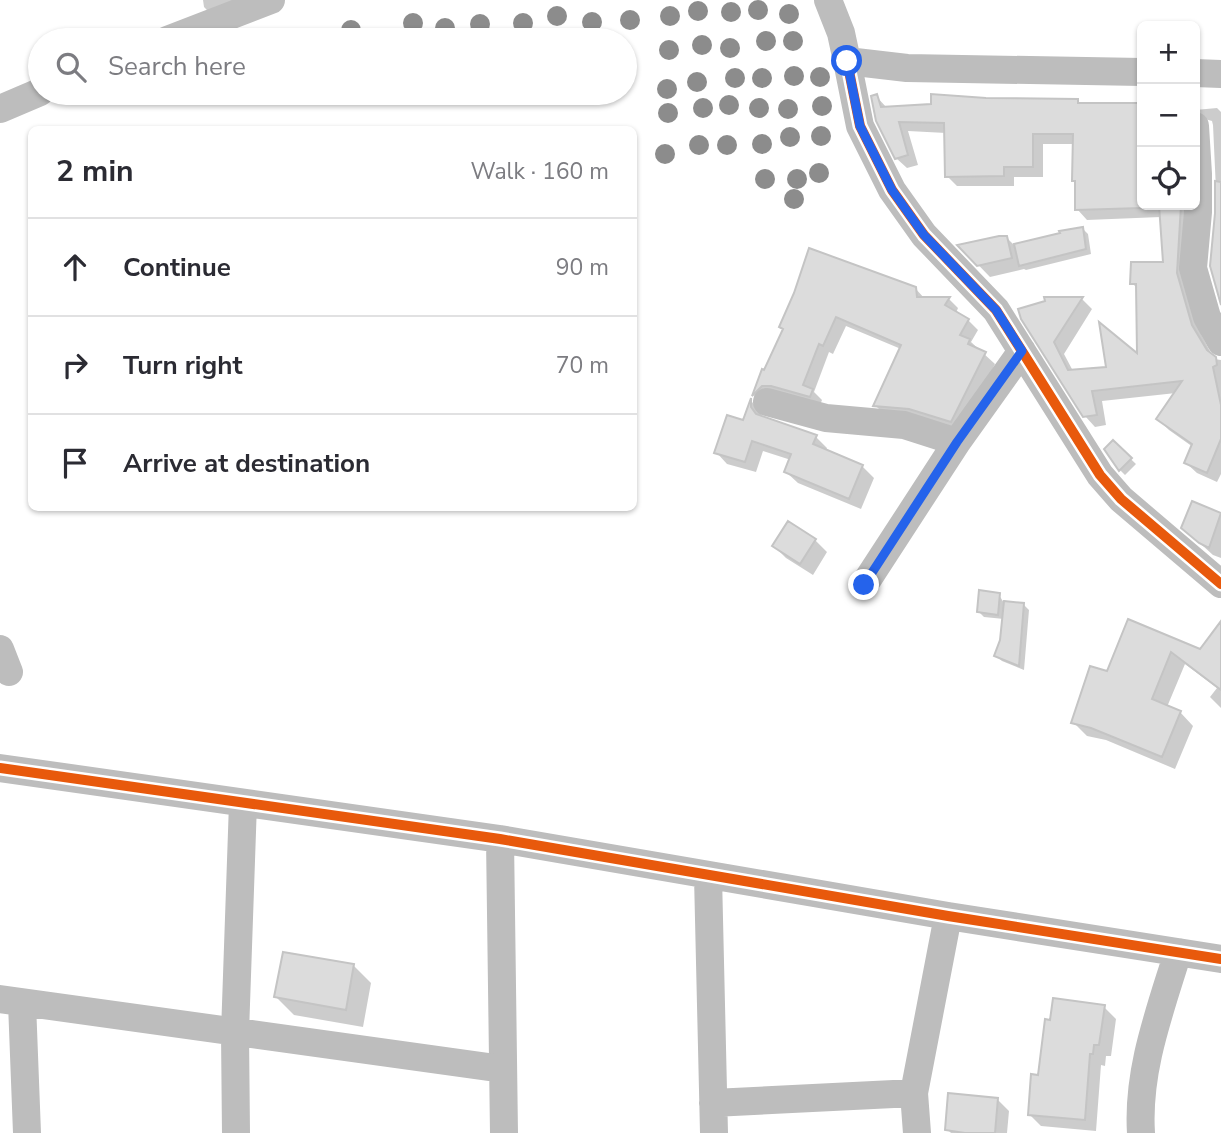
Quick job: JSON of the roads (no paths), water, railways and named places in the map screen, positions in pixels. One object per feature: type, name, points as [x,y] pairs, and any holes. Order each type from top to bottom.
[{"type":"street","points":[[198,28],[271,0]]},
{"type":"street","points":[[828,0],[841,33],[860,126],[892,190],[924,235],[996,310],[1100,475],[1121,499],[1221,584]]},
{"type":"street","points":[[847,61],[907,68],[1137,72]]},
{"type":"street","points":[[1200,74],[1221,74]]},
{"type":"street","points":[[0,109],[28,97]]},
{"type":"street","points":[[1196,147],[1198,199],[1193,268],[1207,317],[1221,342]]},
{"type":"street","points":[[864,585],[957,442],[1022,351]]},
{"type":"street","points":[[766,402],[826,418],[904,425],[957,442]]},
{"type":"street","points":[[0,768],[500,839],[948,916],[1221,959]]},
{"type":"street","points":[[236,1133],[235,1033],[243,803]]},
{"type":"street","points":[[500,839],[504,1133]]},
{"type":"street","points":[[708,876],[714,1133]]},
{"type":"street","points":[[918,1133],[914,1093],[948,916]]},
{"type":"street","points":[[1141,1133],[1139,1113],[1143,1078],[1153,1032],[1178,952]]},
{"type":"street","points":[[27,1133],[11,1001],[503,1069]]},
{"type":"street","points":[[713,1103],[914,1093]]}]
